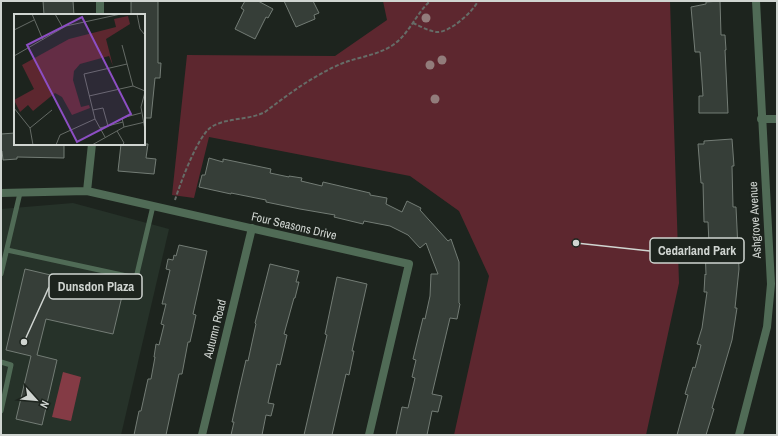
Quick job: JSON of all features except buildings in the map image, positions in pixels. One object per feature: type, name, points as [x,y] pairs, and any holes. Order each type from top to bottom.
[{"type":"street","points":[[100,1],[100,14]]},
{"type":"street","name":"Ashgrove Avenue","points":[[739,435],[767,327],[774,283],[761,119],[756,1]]},
{"type":"street","points":[[761,119],[777,119]]},
{"type":"street","points":[[87,191],[92,145]]},
{"type":"street","name":"Four Seasons Drive","points":[[1,193],[87,191],[409,264],[369,435]]},
{"type":"street","name":"Autumn Road","points":[[202,435],[252,228]]},
{"type":"lane","points":[[1,274],[20,192]]},
{"type":"lane","points":[[6,250],[136,278],[153,206]]},
{"type":"lane","points":[[1,362],[11,365],[1,411]]},
{"type":"path","points":[[172,211],[178,192],[201,140],[210,128],[226,121],[254,117],[266,112],[299,86],[322,73],[343,63],[386,49],[393,45],[405,34],[430,1]]},
{"type":"path","points":[[413,23],[429,30],[442,32],[464,18],[474,8],[478,1]]},
{"type":"shaded area","points":[[383,1],[670,1],[679,283],[646,435],[454,435],[489,276],[459,211],[410,176],[209,137],[194,198],[172,195],[187,55],[335,56],[387,20]]},
{"type":"shaded area","points":[[73,203],[169,229],[121,435],[1,435],[1,209]]},
{"type":"shaded area","points":[[63,372],[81,377],[71,421],[52,417]]},
{"type":"place","name":"Cedarland Park","points":[[576,243]]},
{"type":"place","name":"Dunsdon Plaza","points":[[24,342]]}]
